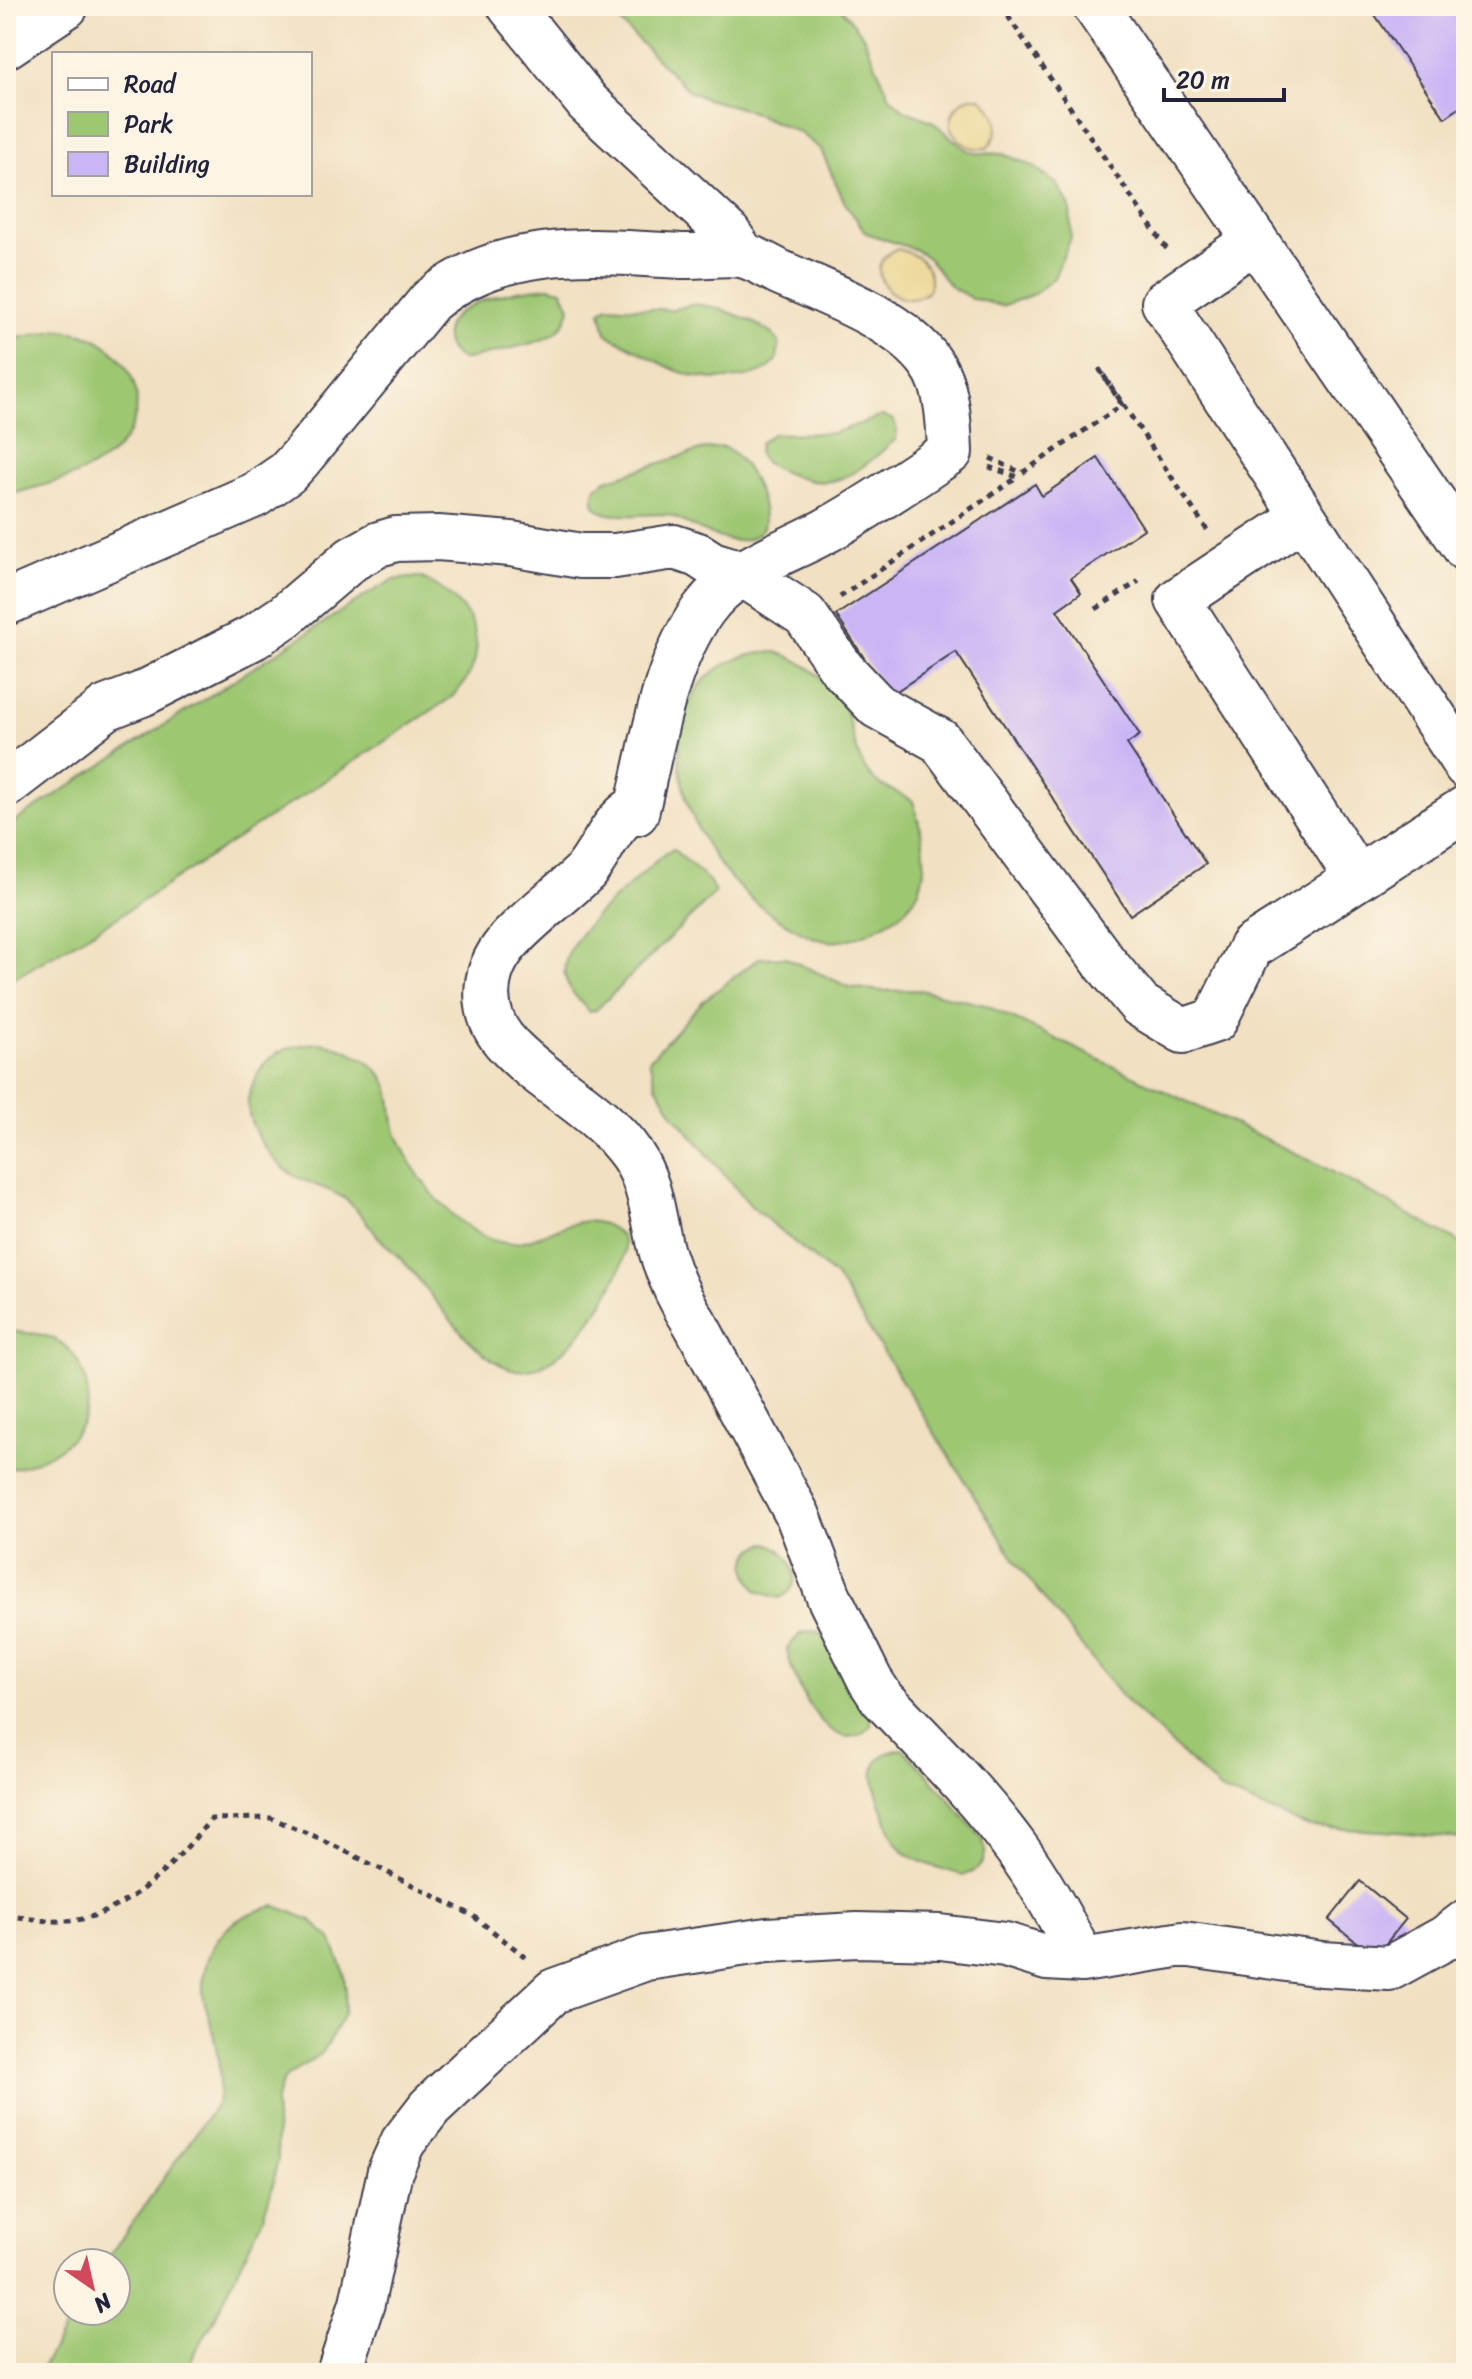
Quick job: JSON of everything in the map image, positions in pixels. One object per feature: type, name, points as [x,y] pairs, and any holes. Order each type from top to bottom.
[{"type":"main road","points":[[6,46],[66,6]]},
{"type":"main road","points":[[510,6],[588,103],[728,233],[743,255]]},
{"type":"main road","points":[[1095,6],[1466,549]]},
{"type":"main road","points":[[1255,240],[1164,303],[1466,766]]},
{"type":"main road","points":[[6,603],[255,495],[287,473],[315,443],[430,301],[447,287],[468,277],[526,257],[581,250],[696,257],[743,255],[867,313],[921,351],[937,373],[946,410],[950,452],[831,529],[741,573],[705,608],[683,645],[662,703],[636,813],[629,812],[618,820],[585,872],[507,943],[489,973],[487,1004],[493,1022],[509,1047],[621,1139],[644,1175],[663,1255],[680,1300],[798,1516],[829,1597],[870,1680],[881,1697],[1017,1849],[1064,1924],[1082,1960]]},
{"type":"main road","points":[[1303,517],[1178,600],[1357,878]]},
{"type":"main road","points":[[6,785],[106,708],[142,694],[254,637],[285,616],[352,559],[379,544],[396,539],[438,538],[511,544],[581,556],[615,556],[674,547],[741,573],[805,615],[842,669],[877,706],[940,741],[1105,963],[1140,1005],[1183,1031],[1215,1020],[1251,947],[1466,808]]},
{"type":"main road","points":[[339,2373],[362,2303],[390,2171],[403,2142],[430,2107],[554,1991],[646,1958],[767,1940],[857,1935],[940,1937],[1005,1945],[1047,1958],[1082,1960],[1183,1944],[1322,1964],[1390,1968],[1445,1938],[1466,1922]]},
{"type":"path","points":[[1001,6],[1174,258]]},
{"type":"path","points":[[979,453],[1022,473],[1122,405],[1100,370],[1210,534]]},
{"type":"path","points":[[829,604],[1018,477],[978,463]]},
{"type":"path","points":[[1096,609],[1146,576]]},
{"type":"path","points":[[6,1915],[42,1921],[86,1918],[131,1898],[176,1860],[211,1819],[271,1818],[319,1838],[472,1915],[523,1953],[554,1991]]},
{"type":"green space","points":[[604,6],[839,6],[862,34],[890,97],[904,110],[932,121],[965,149],[975,153],[1003,154],[1033,166],[1058,185],[1070,207],[1071,238],[1054,278],[1034,294],[1002,306],[971,298],[950,286],[928,258],[914,249],[866,233],[845,203],[821,150],[800,133],[745,109],[690,92]]},
{"type":"green space","points":[[549,287],[562,290],[570,307],[561,327],[546,338],[467,359],[460,359],[449,348],[446,339],[448,326],[456,315],[469,306],[503,294]]},
{"type":"green space","points":[[690,305],[725,311],[763,328],[779,342],[777,360],[758,373],[732,379],[705,378],[681,372],[606,333],[601,311],[608,306],[671,310]]},
{"type":"green space","points":[[60,330],[96,339],[124,363],[136,394],[132,427],[109,456],[85,471],[6,496],[6,340]]},
{"type":"green space","points":[[882,416],[894,422],[897,431],[895,440],[858,469],[834,480],[820,482],[789,474],[767,464],[758,453],[760,443],[772,434],[834,433]]},
{"type":"green space","points":[[723,447],[748,471],[759,494],[763,528],[753,537],[730,540],[669,515],[618,515],[598,509],[594,500],[596,487],[607,480],[701,450]]},
{"type":"green space","points":[[420,577],[454,600],[474,629],[474,662],[452,697],[118,917],[6,983],[6,827],[368,594],[393,580]]},
{"type":"green space","points":[[776,652],[799,662],[829,685],[843,706],[860,759],[869,774],[878,784],[913,801],[918,817],[924,867],[916,896],[906,909],[891,920],[847,940],[833,942],[807,935],[748,896],[725,872],[706,844],[687,800],[680,770],[680,740],[685,713],[697,689],[716,670],[742,657]]},
{"type":"green space","points":[[673,849],[710,882],[715,893],[596,1010],[589,1012],[572,991],[565,976],[566,960],[573,944],[600,912],[660,857]]},
{"type":"green space","points":[[784,957],[849,987],[882,991],[920,990],[985,1005],[1320,1165],[1466,1246],[1466,1839],[1309,1827],[1220,1790],[1121,1696],[1019,1567],[836,1277],[751,1206],[674,1115],[656,1085],[649,1060],[703,1001],[759,958]]},
{"type":"green space","points":[[321,1043],[353,1053],[380,1074],[390,1093],[397,1135],[411,1163],[440,1202],[476,1232],[492,1240],[510,1243],[538,1237],[577,1222],[590,1221],[603,1224],[621,1237],[625,1247],[623,1259],[611,1289],[581,1333],[555,1358],[528,1370],[511,1369],[493,1360],[459,1330],[405,1263],[348,1201],[293,1175],[269,1153],[256,1132],[248,1110],[254,1082],[265,1064],[278,1053]]},
{"type":"green space","points":[[6,1331],[43,1335],[64,1345],[79,1364],[88,1395],[80,1427],[69,1440],[41,1459],[6,1470]]},
{"type":"green space","points":[[767,1543],[789,1560],[795,1577],[788,1592],[779,1598],[757,1591],[747,1569],[748,1556]]},
{"type":"green space","points":[[816,1631],[829,1640],[871,1715],[871,1726],[856,1736],[842,1735],[828,1728],[796,1679],[787,1648],[801,1633]]},
{"type":"green space","points":[[903,1749],[982,1839],[985,1852],[978,1868],[961,1875],[923,1862],[909,1855],[893,1837],[876,1790],[874,1771],[881,1757]]},
{"type":"green space","points":[[276,1906],[311,1920],[331,1939],[343,1969],[346,1991],[344,2014],[323,2052],[286,2077],[275,2102],[278,2159],[263,2217],[213,2322],[183,2373],[39,2373],[66,2327],[132,2327],[132,2247],[115,2247],[217,2103],[220,2081],[218,2060],[203,1995],[204,1975],[208,1959],[222,1934],[232,1924],[259,1910]]},
{"type":"sand","points":[[970,97],[979,97],[995,114],[996,134],[987,148],[966,145],[951,129],[955,109]]},
{"type":"sand","points":[[898,249],[916,256],[928,269],[930,287],[923,295],[910,299],[899,297],[883,283],[880,264],[886,255]]},
{"type":"building","points":[[1375,6],[1440,6],[1442,9],[1466,6],[1466,29],[1458,35],[1466,47],[1466,103],[1445,118],[1371,9]]},
{"type":"building","points":[[1098,458],[1144,529],[1071,578],[1081,593],[1057,610],[1140,735],[1127,744],[1206,864],[1130,915],[956,652],[889,696],[836,615],[1035,484],[1042,496]]},
{"type":"building","points":[[1360,1881],[1406,1919],[1375,1957],[1329,1920]]}]
